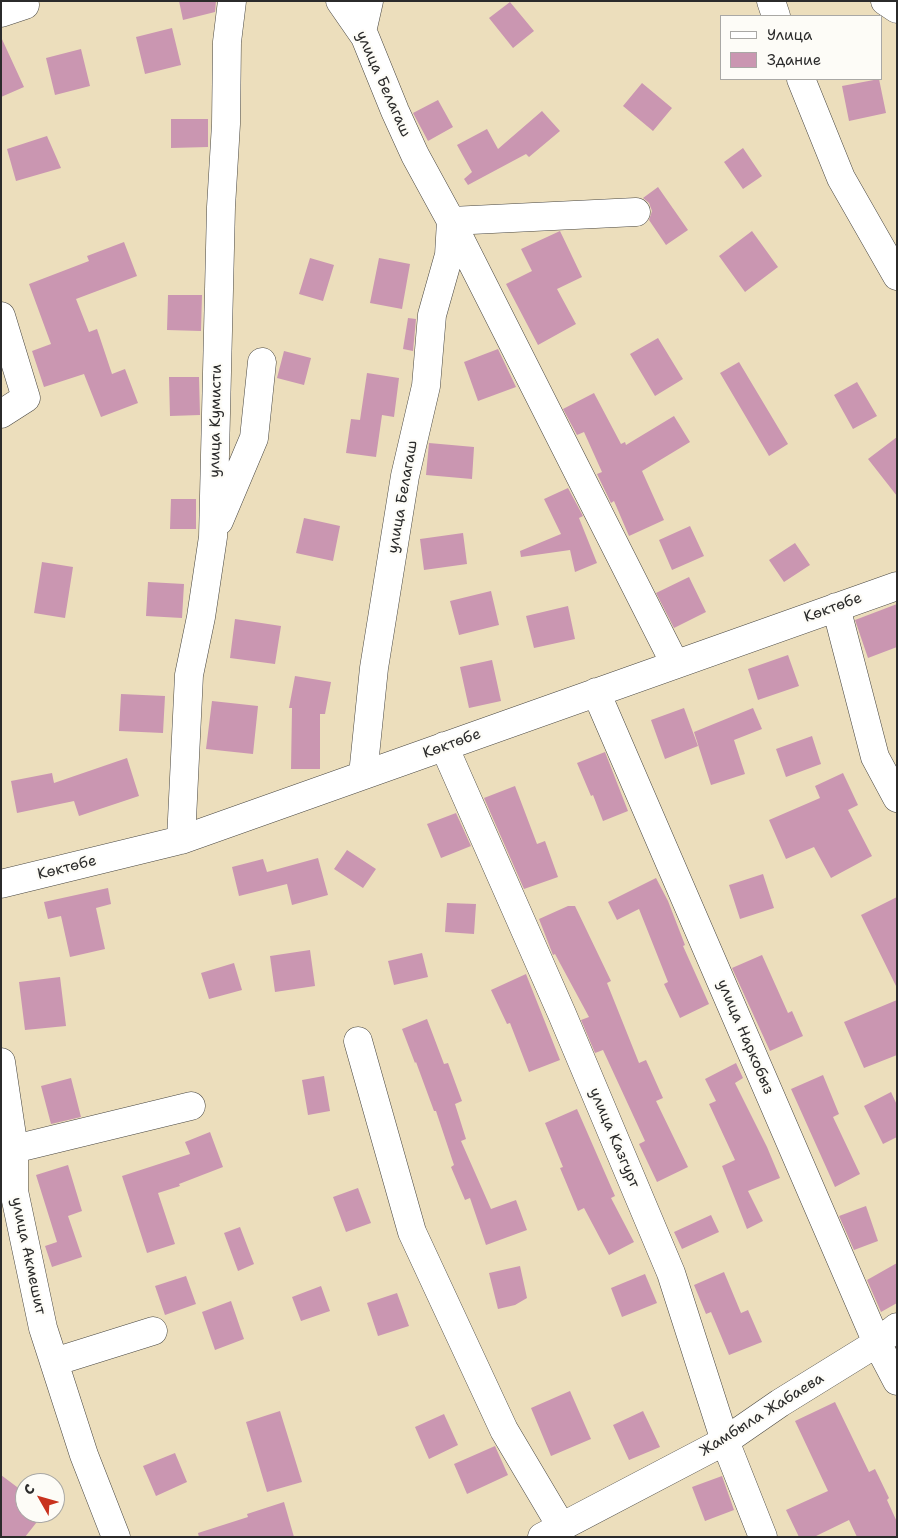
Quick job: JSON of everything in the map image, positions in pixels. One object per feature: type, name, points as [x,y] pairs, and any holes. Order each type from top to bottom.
[{"type":"street","name":"улица Кумисти","points":[[181,840],[189,675],[213,537],[221,207],[226,124],[227,42],[232,1]]},
{"type":"street","name":"улица Белагаш","points":[[340,1],[362,32],[415,155],[451,221],[675,664]]},
{"type":"street","points":[[362,32],[369,1]]},
{"type":"street","points":[[771,1],[776,15]]},
{"type":"street","points":[[885,1],[897,9]]},
{"type":"street","points":[[801,80],[841,178],[897,276]]},
{"type":"street","points":[[451,221],[636,212]]},
{"type":"street","name":"улица Белагаш","points":[[363,775],[374,668],[405,476],[426,386],[432,315],[449,255],[451,221]]},
{"type":"street","points":[[1,316],[26,398],[1,414]]},
{"type":"street","points":[[213,537],[254,438],[262,362]]},
{"type":"street","name":"Көктөбе","points":[[1,884],[181,840],[897,586]]},
{"type":"street","points":[[836,607],[875,757],[897,798]]},
{"type":"street","name":"улица Наркобыз","points":[[596,692],[887,1335],[897,1381]]},
{"type":"street","name":"улица Казгурт","points":[[444,746],[566,1023],[671,1273],[724,1442],[763,1537]]},
{"type":"street","points":[[358,1041],[412,1232],[551,1532]]},
{"type":"street","name":"улица Акмешит","points":[[1,1062],[14,1149],[14,1191],[43,1328],[84,1455],[116,1537]]},
{"type":"street","points":[[14,1149],[191,1106]]},
{"type":"street","points":[[54,1362],[153,1331]]},
{"type":"street","name":"Жамбыла Жабаева","points":[[551,1532],[724,1442],[780,1403],[887,1335]]},
{"type":"building","points":[[179,1],[216,1],[215,12],[183,20]]},
{"type":"building","points":[[510,2],[534,31],[513,48],[489,18]]},
{"type":"building","points":[[172,28],[181,65],[145,74],[136,37]]},
{"type":"building","points":[[1,37],[24,87],[1,97]]},
{"type":"building","points":[[81,49],[90,86],[55,95],[46,58]]},
{"type":"building","points":[[879,80],[886,113],[849,121],[842,86]]},
{"type":"building","points":[[642,83],[672,108],[653,131],[623,106]]},
{"type":"building","points":[[438,100],[453,127],[428,141],[413,113]]},
{"type":"building","points":[[542,111],[560,131],[529,157],[526,154],[468,185],[464,179],[472,172],[457,145],[487,129],[498,149]]},
{"type":"building","points":[[171,119],[208,119],[208,147],[171,148]]},
{"type":"building","points":[[47,136],[61,168],[16,181],[7,149]]},
{"type":"building","points":[[743,148],[762,176],[743,189],[724,162]]},
{"type":"building","points":[[658,187],[688,230],[666,245],[649,220],[652,211],[649,203],[643,198]]},
{"type":"building","points":[[560,231],[582,277],[557,289],[576,324],[538,345],[506,284],[532,271],[521,249]]},
{"type":"building","points":[[752,231],[778,267],[745,292],[719,256]]},
{"type":"building","points":[[124,242],[137,276],[76,299],[89,332],[97,329],[112,374],[125,369],[138,403],[101,417],[84,374],[44,387],[32,351],[51,344],[29,284],[89,261],[87,256]]},
{"type":"building","points":[[310,258],[334,265],[323,301],[299,294]]},
{"type":"building","points":[[379,258],[410,264],[402,309],[370,303]]},
{"type":"building","points":[[168,295],[202,295],[201,331],[167,330]]},
{"type":"building","points":[[408,318],[416,319],[413,351],[403,349]]},
{"type":"building","points":[[658,338],[683,379],[655,396],[630,354]]},
{"type":"building","points":[[498,349],[516,387],[478,401],[464,362]]},
{"type":"building","points":[[284,351],[311,358],[304,385],[277,378]]},
{"type":"building","points":[[739,362],[788,444],[769,456],[720,373]]},
{"type":"building","points":[[367,373],[399,378],[394,417],[382,415],[376,457],[346,453],[351,419],[360,420]]},
{"type":"building","points":[[169,377],[199,377],[200,415],[170,416]]},
{"type":"building","points":[[857,382],[877,416],[853,429],[834,395]]},
{"type":"building","points":[[594,393],[621,444],[625,442],[626,445],[674,416],[690,442],[642,471],[664,520],[629,536],[614,501],[611,503],[597,474],[602,472],[584,432],[577,435],[563,409]]},
{"type":"building","points":[[897,437],[897,496],[868,459]]},
{"type":"building","points":[[429,443],[474,447],[472,479],[426,475]]},
{"type":"building","points":[[568,488],[583,516],[579,518],[597,563],[575,572],[570,550],[521,557],[520,551],[561,534],[544,499]]},
{"type":"building","points":[[171,499],[196,499],[196,529],[170,529]]},
{"type":"building","points":[[304,518],[340,526],[333,561],[296,553]]},
{"type":"building","points":[[690,526],[704,556],[672,570],[659,540]]},
{"type":"building","points":[[463,533],[467,564],[424,570],[420,539]]},
{"type":"building","points":[[795,543],[810,565],[784,582],[769,560]]},
{"type":"building","points":[[42,562],[73,567],[65,618],[34,613]]},
{"type":"building","points":[[689,577],[706,612],[674,628],[656,593]]},
{"type":"building","points":[[148,582],[184,584],[182,618],[146,616]]},
{"type":"building","points":[[491,591],[499,625],[459,635],[450,601]]},
{"type":"building","points":[[897,604],[897,647],[868,658],[855,620]]},
{"type":"building","points":[[568,606],[575,639],[534,648],[526,616]]},
{"type":"building","points":[[235,619],[281,626],[275,664],[230,658]]},
{"type":"building","points":[[788,655],[799,686],[758,700],[748,669]]},
{"type":"building","points":[[492,660],[501,701],[469,708],[460,667]]},
{"type":"building","points":[[295,676],[331,682],[325,714],[320,714],[320,769],[291,769],[292,708],[289,708]]},
{"type":"building","points":[[121,694],[165,696],[163,733],[119,731]]},
{"type":"building","points":[[212,701],[258,706],[253,754],[206,749]]},
{"type":"building","points":[[684,708],[698,746],[665,759],[651,720]]},
{"type":"building","points":[[753,708],[762,729],[734,740],[745,774],[711,785],[694,732]]},
{"type":"building","points":[[812,736],[821,764],[786,777],[776,749]]},
{"type":"building","points":[[605,752],[628,811],[603,821],[593,795],[591,796],[577,763]]},
{"type":"building","points":[[127,758],[139,796],[79,816],[74,801],[17,813],[11,781],[52,773],[54,783]]},
{"type":"building","points":[[843,773],[858,805],[848,810],[872,856],[831,878],[814,847],[786,859],[769,820],[820,798],[815,786]]},
{"type":"building","points":[[515,786],[537,844],[545,841],[558,877],[524,889],[484,798]]},
{"type":"building","points":[[456,813],[471,846],[441,858],[427,824]]},
{"type":"building","points":[[347,850],[376,869],[363,888],[334,869]]},
{"type":"building","points":[[318,858],[328,895],[292,905],[287,884],[239,896],[232,867],[263,859],[267,872]]},
{"type":"building","points":[[763,874],[774,908],[740,919],[729,885]]},
{"type":"building","points":[[656,878],[668,901],[685,945],[683,946],[709,1004],[680,1018],[664,984],[668,982],[639,909],[617,920],[608,902]]},
{"type":"building","points":[[108,888],[111,904],[96,908],[105,949],[70,957],[61,916],[48,919],[44,902]]},
{"type":"building","points":[[897,897],[897,988],[861,915]]},
{"type":"building","points":[[447,903],[476,904],[474,934],[445,932]]},
{"type":"building","points":[[568,906],[575,906],[611,981],[607,983],[639,1063],[646,1060],[663,1098],[656,1101],[688,1167],[657,1182],[639,1144],[645,1141],[603,1050],[595,1053],[581,1020],[589,1017],[555,954],[553,955],[539,919]]},
{"type":"building","points":[[310,950],[315,986],[275,992],[270,956]]},
{"type":"building","points":[[422,953],[428,977],[394,985],[388,961]]},
{"type":"building","points":[[762,955],[788,1013],[792,1011],[803,1036],[770,1051],[732,968]]},
{"type":"building","points":[[234,963],[242,990],[209,999],[201,973]]},
{"type":"building","points":[[526,974],[560,1060],[529,1072],[510,1023],[507,1024],[491,990]]},
{"type":"building","points":[[60,977],[66,1026],[25,1030],[19,982]]},
{"type":"building","points":[[897,1000],[897,1055],[864,1068],[844,1022]]},
{"type":"building","points":[[427,1019],[444,1064],[448,1063],[462,1101],[455,1104],[466,1139],[461,1141],[491,1209],[516,1200],[527,1230],[486,1245],[470,1198],[465,1200],[451,1167],[454,1165],[436,1111],[434,1111],[402,1029]]},
{"type":"building","points":[[736,1063],[743,1078],[735,1083],[767,1147],[780,1178],[748,1191],[763,1221],[747,1229],[722,1166],[735,1160],[709,1104],[716,1101],[705,1079]]},
{"type":"building","points":[[823,1075],[839,1114],[833,1117],[860,1174],[835,1187],[791,1089]]},
{"type":"building","points":[[324,1076],[330,1111],[308,1115],[302,1080]]},
{"type":"building","points":[[71,1078],[81,1117],[51,1124],[41,1086]]},
{"type":"building","points":[[891,1092],[897,1105],[897,1137],[883,1144],[864,1106]]},
{"type":"building","points":[[577,1109],[615,1196],[611,1198],[634,1242],[609,1255],[584,1208],[578,1211],[560,1168],[563,1167],[545,1123]]},
{"type":"building","points":[[210,1132],[223,1167],[179,1184],[180,1186],[158,1193],[175,1244],[147,1253],[122,1176],[190,1154],[185,1142]]},
{"type":"building","points":[[68,1165],[82,1211],[68,1216],[82,1257],[52,1267],[45,1246],[57,1242],[36,1175]]},
{"type":"building","points":[[358,1188],[371,1223],[346,1232],[333,1197]]},
{"type":"building","points":[[866,1206],[878,1241],[854,1250],[839,1216]]},
{"type":"building","points":[[711,1215],[719,1232],[682,1249],[674,1232]]},
{"type":"building","points":[[240,1227],[254,1264],[238,1271],[224,1233]]},
{"type":"building","points":[[897,1263],[897,1303],[881,1312],[867,1280]]},
{"type":"building","points":[[520,1266],[527,1298],[515,1305],[498,1309],[489,1273]]},
{"type":"building","points":[[724,1272],[741,1313],[748,1310],[762,1342],[729,1355],[711,1312],[706,1314],[694,1285]]},
{"type":"building","points":[[645,1274],[657,1303],[622,1317],[611,1288]]},
{"type":"building","points":[[186,1276],[196,1304],[165,1315],[155,1286]]},
{"type":"building","points":[[321,1286],[330,1311],[301,1321],[292,1297]]},
{"type":"building","points":[[397,1293],[409,1326],[378,1336],[367,1303]]},
{"type":"building","points":[[231,1301],[244,1339],[215,1350],[202,1312]]},
{"type":"building","points":[[570,1391],[591,1439],[551,1456],[531,1408]]},
{"type":"building","points":[[835,1402],[869,1472],[875,1469],[889,1498],[887,1500],[897,1522],[897,1537],[857,1537],[849,1520],[814,1537],[799,1537],[786,1510],[828,1491],[795,1421]]},
{"type":"building","points":[[280,1411],[302,1482],[267,1492],[246,1422]]},
{"type":"building","points":[[643,1411],[660,1447],[629,1460],[613,1425]]},
{"type":"building","points":[[444,1414],[458,1445],[429,1459],[415,1427]]},
{"type":"building","points":[[495,1446],[508,1475],[467,1494],[454,1464]]},
{"type":"building","points":[[175,1453],[187,1482],[156,1496],[143,1466]]},
{"type":"building","points":[[1,1475],[15,1486],[15,1523],[36,1523],[25,1537],[1,1537]]},
{"type":"building","points":[[722,1476],[734,1510],[705,1521],[692,1487]]},
{"type":"building","points":[[284,1502],[294,1537],[199,1537],[198,1533],[248,1517],[247,1514]]}]
